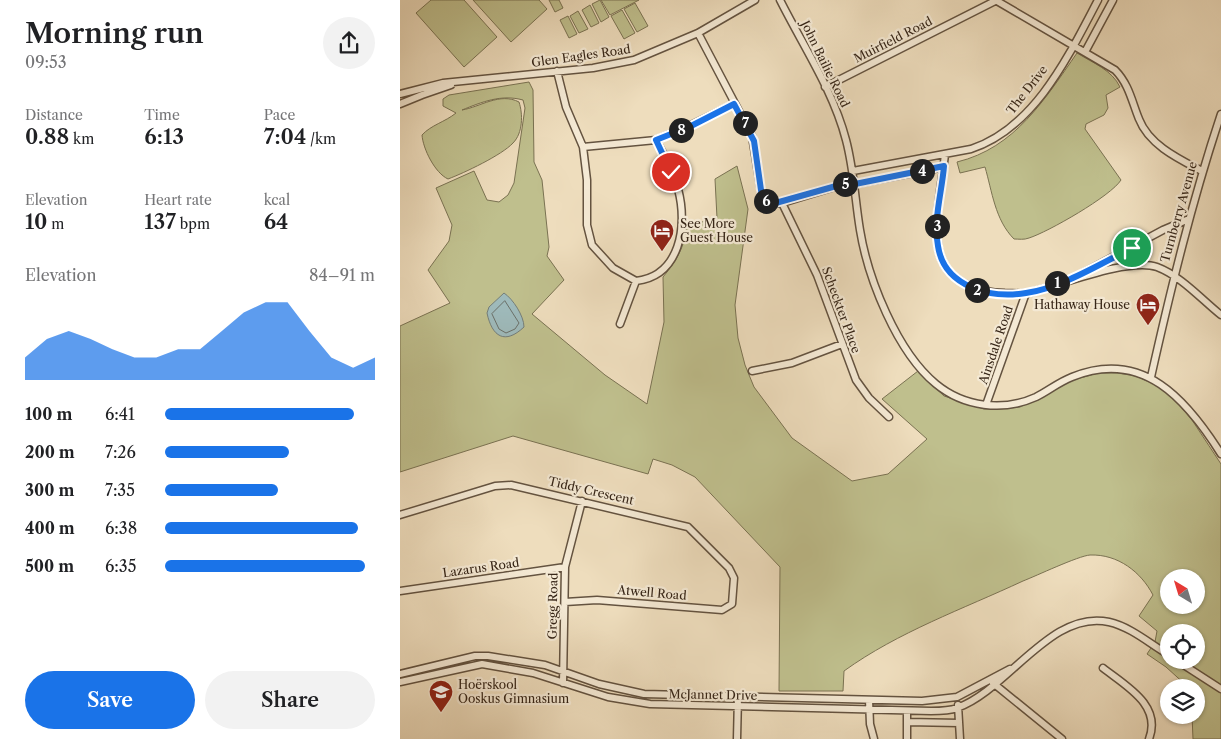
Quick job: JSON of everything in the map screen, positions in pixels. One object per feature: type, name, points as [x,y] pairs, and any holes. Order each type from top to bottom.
[{"type":"street","name":"Glen Eagles Road","points":[[400,94],[427,86],[634,60],[698,33],[755,0]]},
{"type":"street","name":"John Bailie Road","points":[[780,0],[825,87],[846,140],[855,182],[860,230],[868,262],[882,302],[902,340],[921,368],[935,383],[956,397],[986,405],[1011,405],[1023,402],[1074,376],[1103,369],[1132,371],[1151,377],[1179,398],[1221,454]]},
{"type":"street","points":[[997,0],[1120,75],[1126,84],[1139,120],[1147,134],[1165,150],[1202,171]]},
{"type":"street","name":"Muirfield Road","points":[[825,87],[997,0]]},
{"type":"street","name":"The Drive","points":[[853,171],[945,154],[986,144],[1017,123],[1043,91],[1074,46],[1098,0]]},
{"type":"street","points":[[1085,52],[1113,0]]},
{"type":"street","points":[[698,33],[754,141],[762,197],[772,204],[782,203],[855,182],[944,166]]},
{"type":"street","points":[[557,71],[566,107],[583,147],[587,180],[587,225],[592,246],[613,268],[636,281],[657,275],[673,258],[681,242],[680,194],[656,140]]},
{"type":"street","name":"Glen Eagles Road","points":[[400,104],[422,94],[457,83]]},
{"type":"street","points":[[583,147],[656,140],[691,126],[734,104]]},
{"type":"street","name":"Turnberry Avenue","points":[[1151,377],[1173,275],[1202,171],[1221,114]]},
{"type":"street","points":[[945,154],[937,228],[938,246],[944,265],[962,284],[976,289],[1026,293],[1077,276],[1163,230],[1189,219]]},
{"type":"street","name":"Scheckter Place","points":[[782,203],[817,275],[842,344],[861,389],[889,417]]},
{"type":"street","points":[[1077,276],[1143,266],[1156,267],[1173,275],[1221,315]]},
{"type":"street","points":[[620,324],[636,281]]},
{"type":"street","name":"Ainsdale Road","points":[[986,405],[1026,293]]},
{"type":"street","points":[[752,371],[792,363],[842,344]]},
{"type":"street","name":"Tiddy Crescent","points":[[400,515],[495,486],[511,485],[688,527],[729,568],[734,578],[733,600]]},
{"type":"street","name":"Gregg Road","points":[[563,683],[565,567],[582,501]]},
{"type":"street","name":"Lazarus Road","points":[[400,591],[565,567]]},
{"type":"street","name":"Atwell Road","points":[[565,602],[597,600],[722,610],[731,606],[733,600]]},
{"type":"street","name":"McJannet Drive","points":[[402,674],[475,656],[545,665],[599,684],[644,694],[922,701],[956,697],[990,680],[1018,664],[1069,626],[1094,622],[1119,625],[1160,650]]},
{"type":"street","points":[[494,657],[495,665]]},
{"type":"street","name":"McJannet Drive","points":[[403,681],[477,664],[495,665],[533,673],[608,696],[650,704],[931,712],[958,708],[996,686],[1018,664]]},
{"type":"street","points":[[1103,668],[1142,699],[1153,724],[1149,739]]},
{"type":"street","points":[[1190,669],[1221,689]]},
{"type":"street","points":[[402,674],[403,681]]},
{"type":"street","points":[[990,680],[1062,739]]},
{"type":"street","points":[[737,739],[738,696]]},
{"type":"street","points":[[956,697],[960,739]]},
{"type":"street","points":[[870,700],[870,724],[874,739]]},
{"type":"street","points":[[906,711],[907,739]]},
{"type":"street","points":[[907,722],[959,723]]},
{"type":"green space","points":[[431,0],[464,0],[497,37],[464,67],[416,13]]},
{"type":"green space","points":[[473,0],[539,0],[547,9],[511,42]]},
{"type":"green space","points":[[549,0],[559,0],[563,8],[555,12]]},
{"type":"green space","points":[[600,0],[609,17],[601,22],[592,4]]},
{"type":"green space","points":[[601,0],[639,0],[610,15]]},
{"type":"green space","points":[[635,3],[648,26],[637,32],[624,9]]},
{"type":"green space","points":[[590,5],[599,23],[591,27],[582,10]]},
{"type":"green space","points":[[622,10],[635,33],[624,39],[611,16]]},
{"type":"green space","points":[[578,11],[588,29],[579,33],[570,16]]},
{"type":"green space","points":[[568,16],[577,34],[569,38],[560,20]]},
{"type":"green space","points":[[1077,53],[1107,71],[1120,87],[1106,95],[1108,108],[1104,115],[1086,124],[1085,129],[1121,180],[1093,204],[1064,221],[1029,238],[1014,239],[998,214],[985,167],[960,173],[957,162],[996,146],[1027,120]]},
{"type":"green space","points":[[529,82],[533,90],[534,162],[542,180],[549,247],[547,256],[564,280],[532,314],[605,375],[647,404],[664,322],[663,277],[679,253],[687,226],[717,218],[715,179],[737,166],[748,209],[735,305],[738,338],[745,365],[754,387],[792,438],[852,481],[888,474],[927,439],[882,399],[918,371],[944,396],[984,409],[1020,407],[1073,380],[1098,373],[1136,376],[1156,385],[1174,399],[1192,420],[1221,464],[1221,739],[1193,739],[1192,724],[1205,724],[1205,679],[1179,679],[1168,669],[1205,669],[1205,624],[1160,624],[1160,663],[1147,654],[1155,642],[1157,631],[1139,616],[1153,595],[1135,572],[1128,566],[1110,558],[1090,555],[1076,559],[931,622],[886,644],[844,671],[843,691],[779,691],[780,567],[695,477],[672,465],[653,459],[648,474],[513,436],[400,472],[400,326],[450,303],[428,270],[449,241],[452,225],[436,188],[474,171],[487,200],[499,202],[508,195],[514,183],[525,108],[523,100],[515,98],[499,98],[462,110],[497,99],[512,99],[519,102],[521,112],[519,134],[508,148],[473,168],[448,179],[439,172],[430,160],[422,135],[456,113],[443,106],[443,99],[449,95]]},
{"type":"water","points":[[504,293],[517,308],[524,323],[524,327],[517,333],[505,337],[500,336],[492,328],[487,313],[489,307]]},
{"type":"place","name":"See More Guest House","points":[[662,252]]},
{"type":"place","name":"Hathaway House","points":[[1148,326]]},
{"type":"place","name":"Hoërskool Ooskus Gimnasium","points":[[441,713]]},
{"type":"route","points":[[671,172],[656,140],[691,126],[734,104],[754,141],[762,197],[772,204],[782,203],[854,181],[855,184],[944,166],[937,228],[938,246],[944,265],[953,277],[962,284],[994,292],[1026,293],[1077,276],[1132,248]]}]
